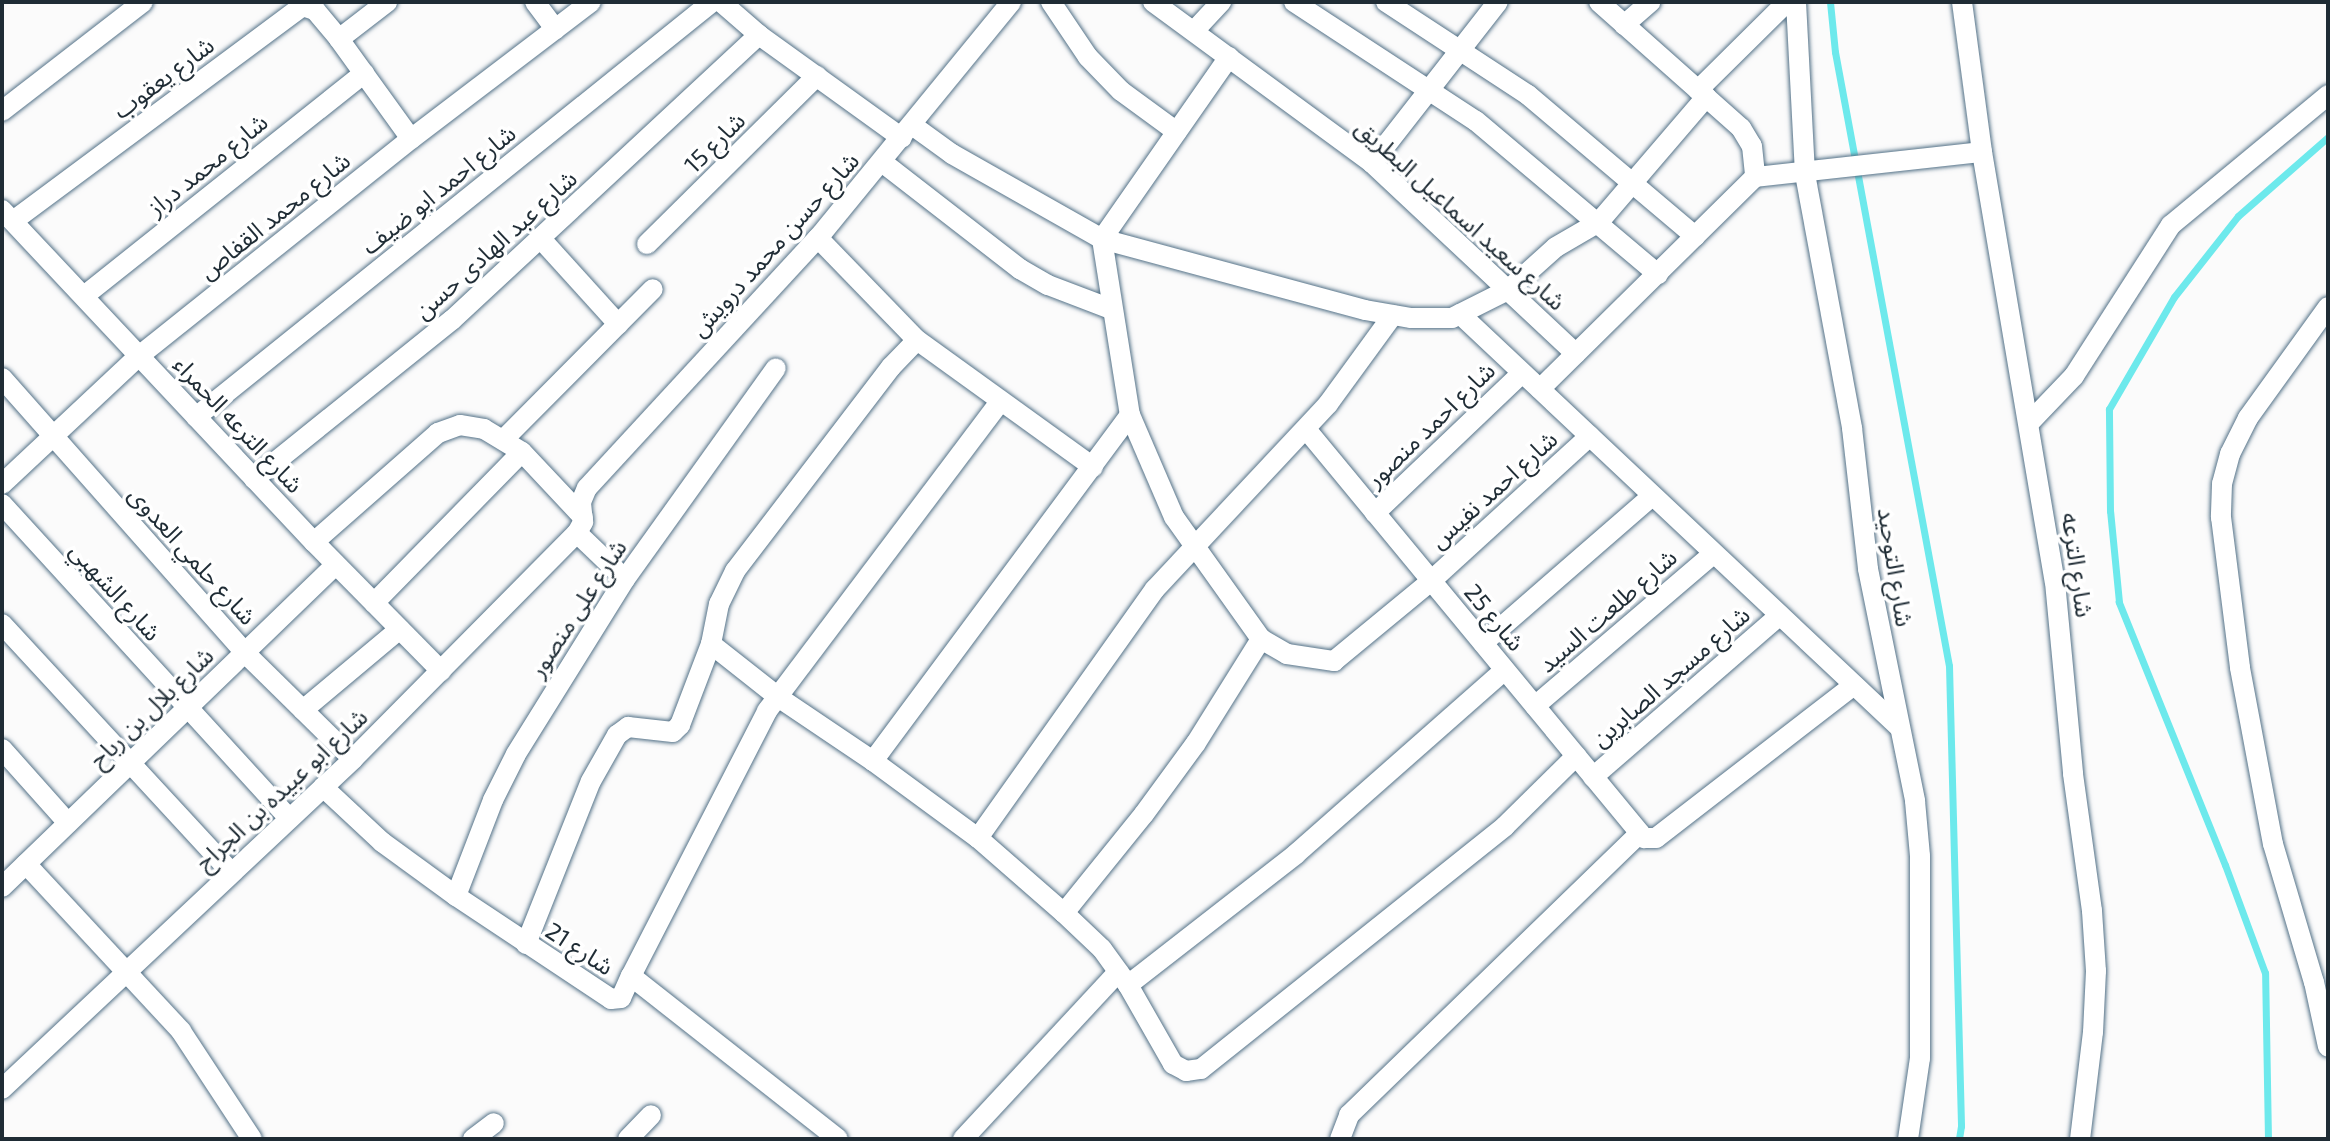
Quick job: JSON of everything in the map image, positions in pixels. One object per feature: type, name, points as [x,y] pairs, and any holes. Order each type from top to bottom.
[{"type":"street","points":[[2,111],[143,2]]},
{"type":"street","points":[[387,2],[339,39],[411,139]]},
{"type":"street","points":[[535,2],[555,29]]},
{"type":"street","name":"شارع محمد القفاص","points":[[2,484],[139,356],[411,139],[591,2]]},
{"type":"street","name":"شارع احمد ابو ضيف","points":[[196,417],[712,2]]},
{"type":"street","name":"شارع حسن محمد درويش","points":[[580,525],[581,502],[587,488],[818,238],[1011,2]]},
{"type":"street","points":[[1051,2],[1088,57],[1121,91],[1177,132]]},
{"type":"street","name":"شارع سعيد اسماعيل البطريق","points":[[1153,2],[1372,163],[1576,354]]},
{"type":"street","points":[[1194,31],[1221,2]]},
{"type":"street","points":[[1294,2],[1511,148],[1658,274]]},
{"type":"street","points":[[1386,2],[1460,47],[1528,95],[1695,236]]},
{"type":"street","points":[[1372,163],[1498,2]]},
{"type":"street","points":[[1599,2],[1748,137],[1755,177]]},
{"type":"street","points":[[1624,25],[1650,2]]},
{"type":"street","points":[[736,6],[759,35],[817,76],[907,131],[1102,239],[1393,315],[1452,318],[1508,290],[1556,247],[1599,222],[1634,183],[1702,94],[1787,2]]},
{"type":"street","name":"شارع التوحيد","points":[[1796,2],[1805,174],[1852,428],[1868,569],[1915,801],[1920,856],[1920,1058],[1908,1139]]},
{"type":"street","name":"شارع الترعه","points":[[1962,2],[1982,152],[2055,582],[2070,750],[2092,911],[2096,971],[2093,1032],[2080,1139]]},
{"type":"street","name":"شارع يعقوب","points":[[7,215],[302,6],[315,10],[339,39]]},
{"type":"street","name":"شارع عبد الهادى حسن","points":[[254,479],[428,341],[759,35]]},
{"type":"street","points":[[1064,913],[1179,767],[1261,639],[1193,548],[1174,517],[1130,415],[1102,239],[1229,57]]},
{"type":"street","name":"شارع محمد دراز","points":[[84,296],[364,73]]},
{"type":"street","name":"شارع 15","points":[[647,244],[817,76]]},
{"type":"street","points":[[2030,422],[2074,376],[2171,225],[2328,95]]},
{"type":"street","points":[[1540,389],[1755,177],[1805,174],[1982,152]]},
{"type":"street","points":[[882,162],[1020,269],[1048,285],[1111,309]]},
{"type":"street","name":"شارع الترعه الحمراء","points":[[7,215],[254,479],[441,671]]},
{"type":"street","points":[[818,238],[917,340],[1093,467]]},
{"type":"street","points":[[541,239],[618,324]]},
{"type":"street","points":[[504,439],[653,289]]},
{"type":"street","points":[[2328,307],[2248,418],[2230,454],[2222,484],[2221,517],[2240,668],[2273,844],[2314,982],[2328,1047]]},
{"type":"street","points":[[1460,314],[1899,727]]},
{"type":"street","points":[[978,838],[1116,640],[1193,548],[1306,429],[1393,315]]},
{"type":"street","points":[[526,944],[591,781],[617,735],[628,727],[673,732],[680,725],[711,644],[719,604],[735,571],[891,367],[917,340]]},
{"type":"street","name":"شارع على منصور","points":[[456,896],[493,800],[516,754],[625,579],[776,368]]},
{"type":"street","name":"شارع احمد منصور","points":[[1375,513],[1522,373]]},
{"type":"street","name":"شارع حلمي العدوى","points":[[2,378],[245,653],[353,759]]},
{"type":"street","points":[[631,976],[767,711],[1001,401]]},
{"type":"street","points":[[873,761],[1130,415]]},
{"type":"street","points":[[314,542],[438,433],[460,425],[472,426],[504,439],[522,452],[625,579]]},
{"type":"street","name":"شارع 25","points":[[1306,429],[1642,835]]},
{"type":"street","name":"شارع احمد نفيس","points":[[1261,639],[1287,654],[1334,661],[1431,581],[1590,436]]},
{"type":"street","points":[[374,603],[522,452]]},
{"type":"street","points":[[1483,643],[1652,496]]},
{"type":"street","name":"شارع الشهبي","points":[[2,504],[289,818]]},
{"type":"street","name":"شارع ابو عبيده بن الجراح","points":[[2,1089],[353,759],[580,525]]},
{"type":"street","name":"شارع طلعت السيد","points":[[1535,706],[1714,553]]},
{"type":"street","name":"شارع بلال بن رباح","points":[[2,887],[336,565]]},
{"type":"street","name":"شارع مسجد الصابرين","points":[[1593,777],[1780,615]]},
{"type":"street","points":[[2,624],[231,872]]},
{"type":"street","points":[[303,710],[400,629]]},
{"type":"street","points":[[711,644],[778,697],[873,761],[978,838],[1064,913],[1102,949],[1123,978],[1173,1064],[1186,1071],[1201,1069],[1505,826],[1576,756]]},
{"type":"street","points":[[963,1139],[1123,978],[1296,854],[1505,670]]},
{"type":"street","points":[[1340,1139],[1349,1115],[1642,835],[1656,838],[1854,685]]},
{"type":"street","points":[[2,749],[68,823]]},
{"type":"street","name":"شارع 21","points":[[323,787],[382,842],[526,944],[613,1000],[621,998],[631,976],[838,1139]]},
{"type":"street","points":[[26,864],[181,1031],[252,1139]]},
{"type":"street","points":[[628,1139],[651,1115]]},
{"type":"street","points":[[473,1139],[494,1123]]},
{"type":"waterway","points":[[1830,2],[1835,52],[1949,666],[1959,1139]]},
{"type":"waterway","points":[[2268,1139],[2265,973],[2119,602],[2110,511],[2109,409],[2174,297],[2238,216],[2328,137]]}]
